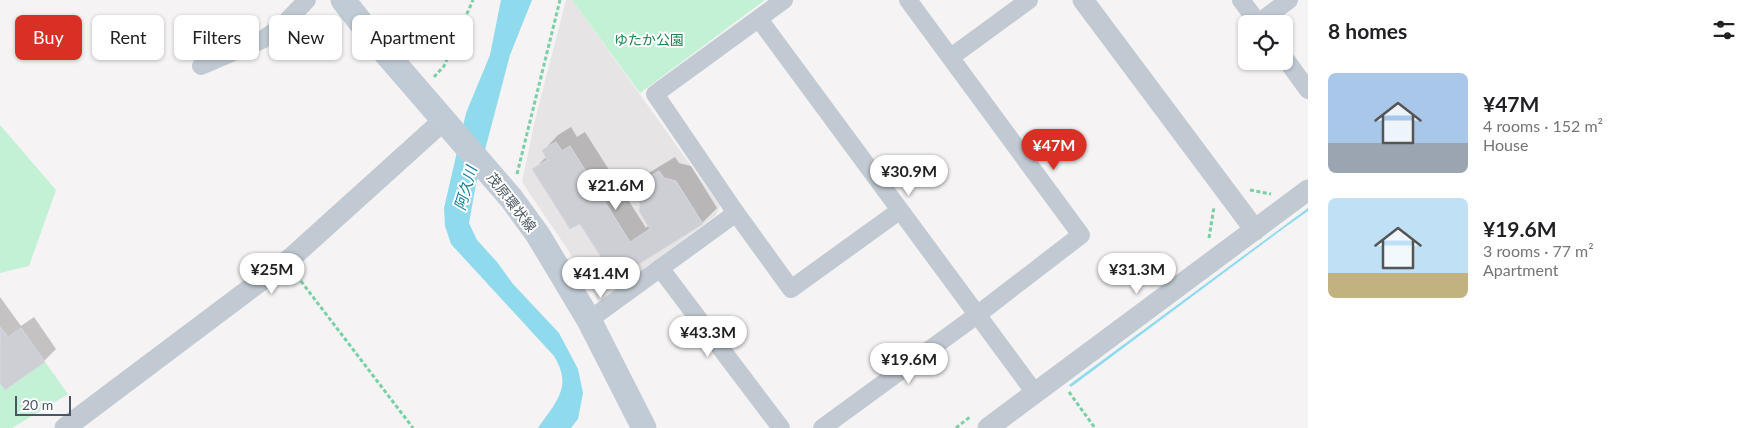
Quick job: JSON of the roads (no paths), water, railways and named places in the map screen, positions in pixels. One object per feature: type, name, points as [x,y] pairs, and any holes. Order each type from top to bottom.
[{"type":"main road","name":"茂原環状線","points":[[343,0],[377,43],[444,119],[514,190],[589,320],[644,428]]},
{"type":"street","points":[[201,66],[262,40],[283,25],[307,0]]},
{"type":"street","points":[[784,0],[655,94],[736,213],[791,289],[900,212]]},
{"type":"street","points":[[822,428],[977,315],[1080,235],[908,0]]},
{"type":"street","points":[[951,57],[1028,0]]},
{"type":"street","points":[[1083,0],[1255,230]]},
{"type":"street","points":[[1241,0],[1253,15]]},
{"type":"street","points":[[1269,15],[1289,0]]},
{"type":"street","points":[[759,19],[1035,393]]},
{"type":"street","points":[[1293,69],[1308,90]]},
{"type":"street","points":[[65,428],[286,261],[444,119]]},
{"type":"street","points":[[983,420],[1035,393],[1308,190]]},
{"type":"street","points":[[589,320],[736,213]]},
{"type":"street","points":[[660,268],[781,428]]},
{"type":"water","name":"阿久川","points":[[501,0],[532,0],[510,55],[476,184],[469,223],[477,240],[497,262],[513,284],[559,333],[578,369],[583,393],[578,419],[571,428],[538,428],[560,394],[562,377],[560,367],[554,356],[451,244],[445,226],[444,208],[466,113],[490,55]]},
{"type":"water","points":[[1308,208],[1308,211],[1071,387],[1069,385]]},
{"type":"park label","name":"ゆたか公園","points":[[649,39]]}]
